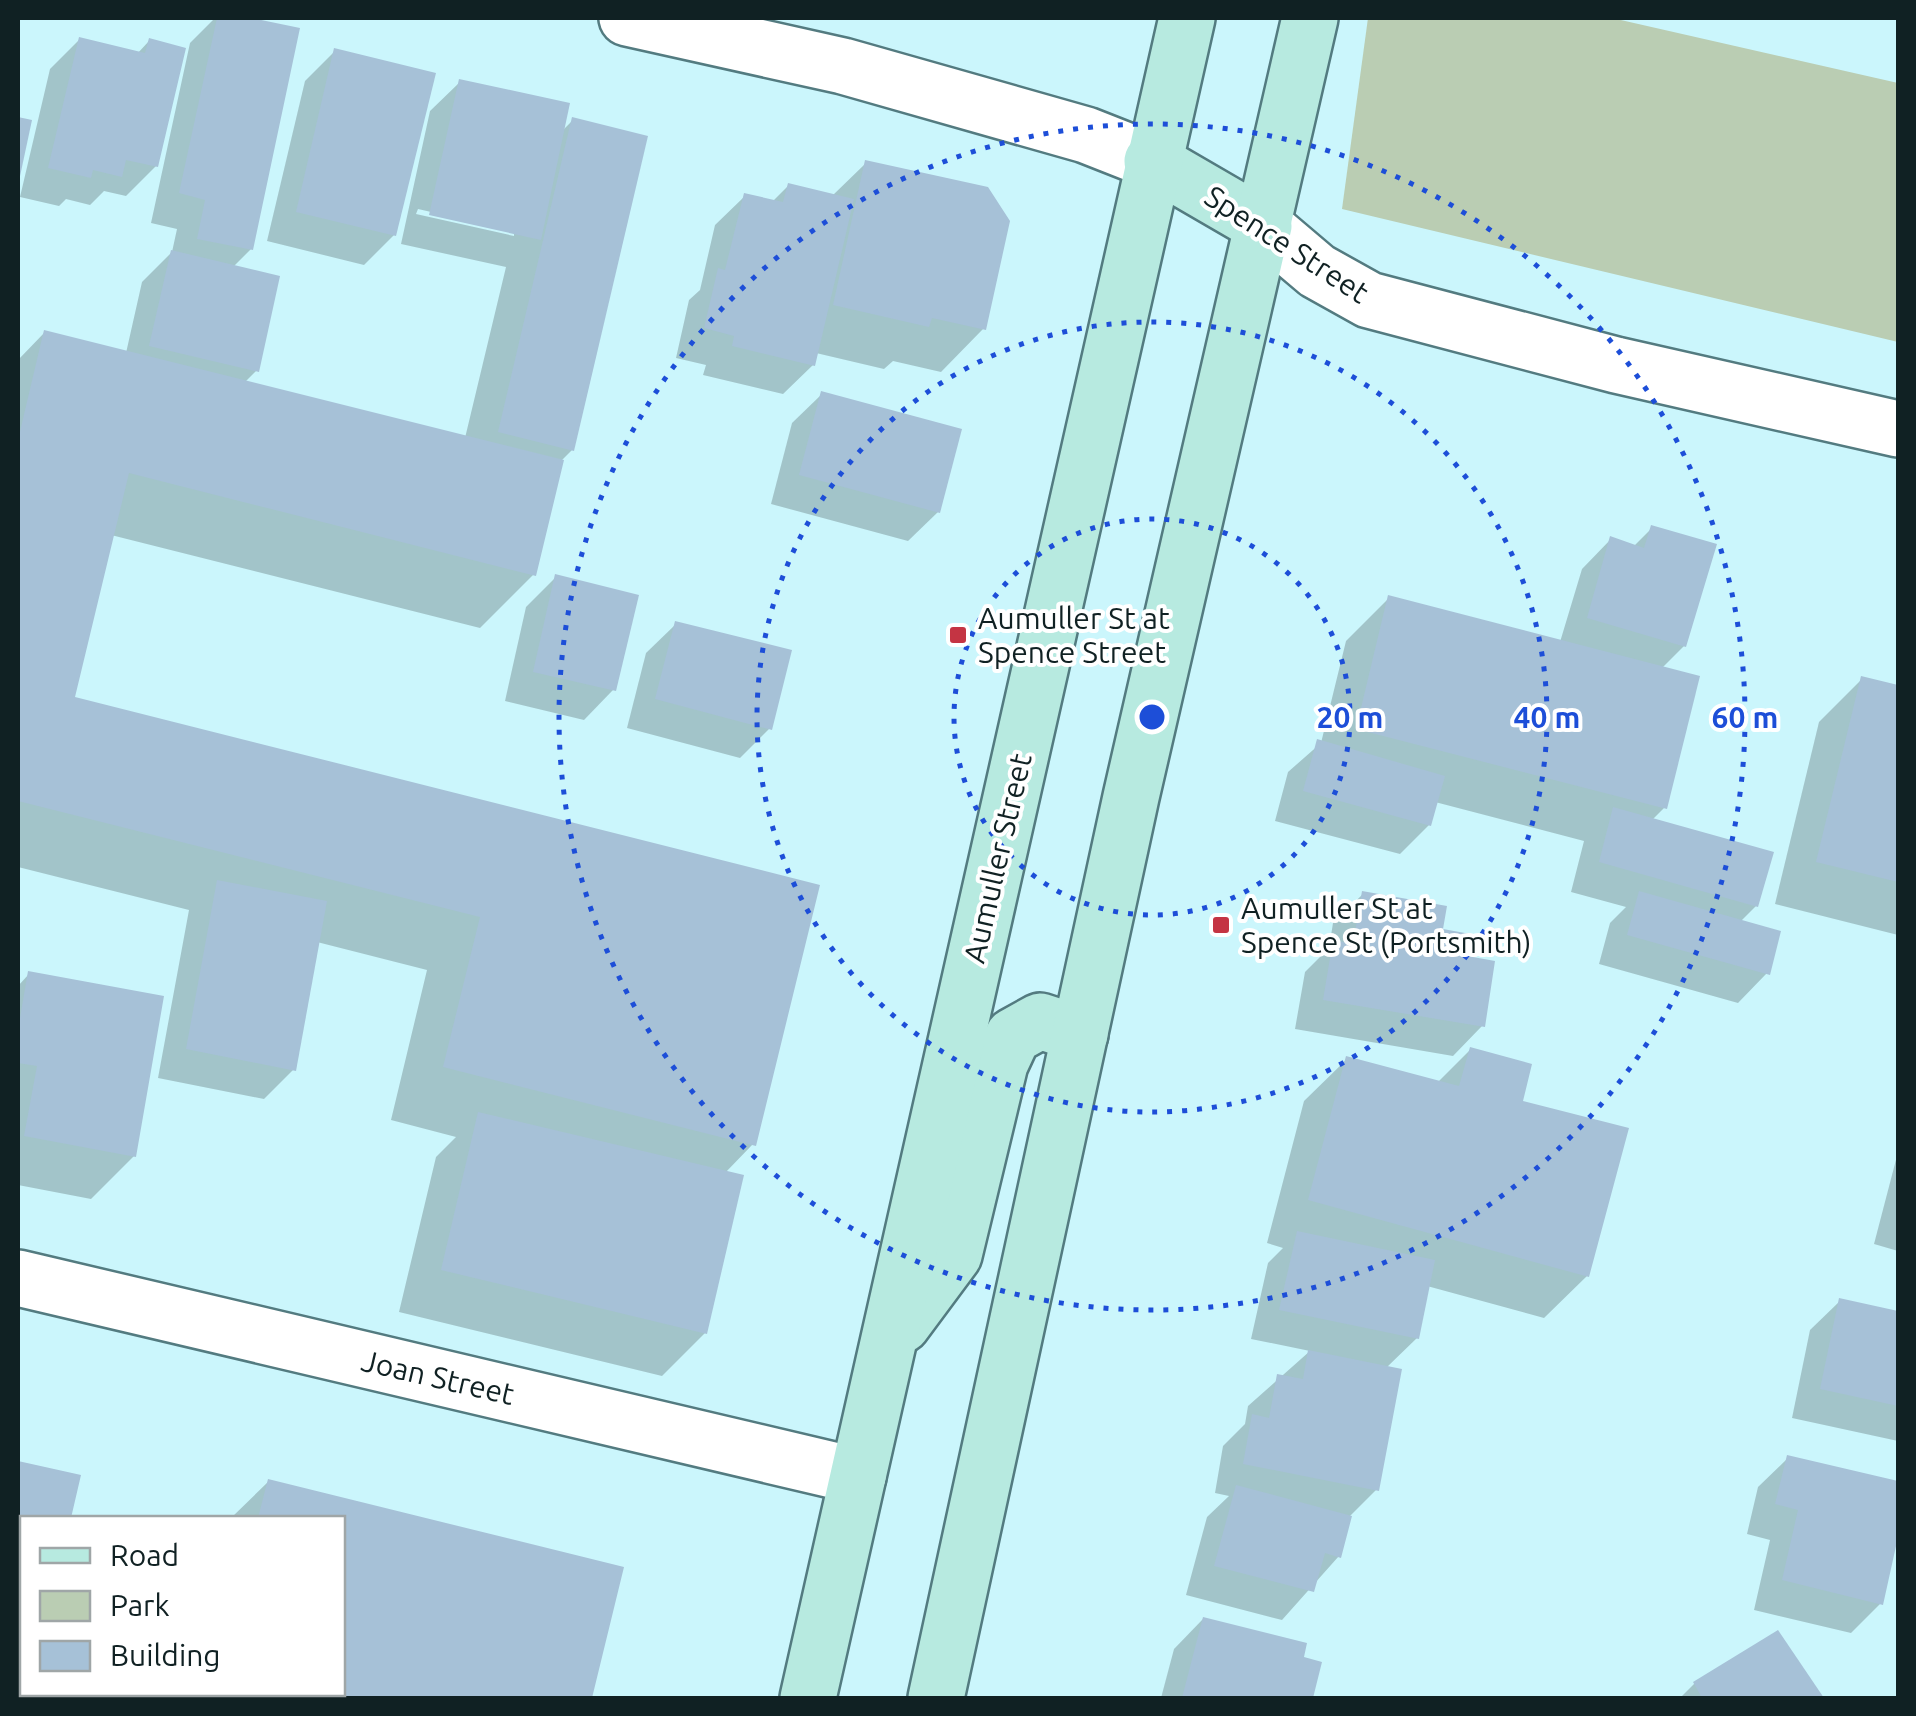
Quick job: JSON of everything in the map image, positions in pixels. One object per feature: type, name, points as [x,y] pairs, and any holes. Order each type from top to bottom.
[{"type":"main road","name":"Aumuller Street","points":[[808,1698],[1187,18]]},
{"type":"main road","points":[[936,1698],[1080,1034],[1310,18]]},
{"type":"main road","name":"Spence Street","points":[[1152,161],[1264,226]]},
{"type":"main road","points":[[888,1344],[954,1255],[1000,1064],[1012,1036],[1040,1021],[1080,1034]]},
{"type":"street","name":"Spence Street","points":[[627,18],[843,66],[1086,134],[1152,161]]},
{"type":"street","name":"Spence Street","points":[[1264,226],[1317,270],[1369,300],[1616,366],[1898,429]]},
{"type":"street","name":"Joan Street","points":[[18,1278],[858,1476]]},
{"type":"green space","points":[[1368,18],[1612,18],[1898,83],[1898,342],[1342,209]]},
{"type":"building","points":[[217,18],[251,18],[300,28],[253,250],[197,239],[205,200],[179,193]]},
{"type":"building","points":[[79,37],[145,53],[149,38],[186,48],[158,167],[126,160],[122,177],[93,170],[91,178],[48,168]]},
{"type":"building","points":[[334,48],[436,73],[396,236],[296,212]]},
{"type":"building","points":[[459,79],[570,103],[541,240],[429,215]]},
{"type":"building","points":[[18,117],[32,120],[19,181],[18,181]]},
{"type":"building","points":[[572,117],[648,136],[574,451],[498,432]]},
{"type":"building","points":[[865,160],[988,187],[1010,221],[986,330],[932,318],[929,327],[833,305]]},
{"type":"building","points":[[788,183],[854,199],[815,366],[732,346],[734,336],[704,328],[718,268],[725,270],[744,193],[783,202]]},
{"type":"building","points":[[171,250],[280,276],[259,372],[149,346]]},
{"type":"building","points":[[44,330],[564,460],[536,576],[129,473],[75,697],[820,885],[756,1146],[443,1067],[480,917],[18,801],[18,440]]},
{"type":"building","points":[[821,391],[962,429],[940,513],[799,475]]},
{"type":"building","points":[[1651,525],[1717,544],[1686,647],[1587,618],[1610,536],[1644,548]]},
{"type":"building","points":[[555,574],[639,595],[616,691],[533,672]]},
{"type":"building","points":[[1388,595],[1700,676],[1667,809],[1356,729]]},
{"type":"building","points":[[675,621],[792,650],[772,730],[655,699]]},
{"type":"building","points":[[1861,676],[1898,685],[1898,882],[1816,862]]},
{"type":"building","points":[[1317,739],[1445,776],[1431,826],[1303,791]]},
{"type":"building","points":[[1613,807],[1774,852],[1758,907],[1599,862]]},
{"type":"building","points":[[217,880],[327,901],[296,1071],[186,1049]]},
{"type":"building","points":[[1362,891],[1447,906],[1443,929],[1476,935],[1473,957],[1495,961],[1485,1027],[1323,1000],[1333,940],[1353,944]]},
{"type":"building","points":[[1639,891],[1781,931],[1770,975],[1627,935]]},
{"type":"building","points":[[28,971],[164,996],[136,1157],[24,1136],[37,1066],[18,1063],[18,1030]]},
{"type":"building","points":[[1470,1047],[1532,1064],[1523,1101],[1629,1128],[1589,1277],[1308,1200],[1346,1056],[1459,1086]]},
{"type":"building","points":[[478,1112],[744,1175],[707,1334],[441,1270]]},
{"type":"building","points":[[1297,1231],[1435,1260],[1419,1339],[1279,1310]]},
{"type":"building","points":[[1839,1298],[1898,1311],[1898,1406],[1820,1389]]},
{"type":"building","points":[[1308,1350],[1402,1369],[1379,1491],[1243,1464],[1252,1414],[1269,1418],[1277,1374],[1303,1379]]},
{"type":"building","points":[[1787,1455],[1898,1481],[1898,1537],[1883,1605],[1782,1580],[1798,1510],[1775,1504]]},
{"type":"building","points":[[18,1461],[81,1475],[71,1516],[20,1516],[20,1696],[30,1696],[18,1698]]},
{"type":"building","points":[[268,1479],[624,1567],[592,1698],[214,1698],[345,1696],[345,1516],[259,1516]]},
{"type":"building","points":[[1236,1485],[1352,1516],[1341,1558],[1325,1553],[1314,1592],[1214,1566]]},
{"type":"building","points":[[1203,1617],[1307,1643],[1304,1657],[1322,1662],[1313,1698],[1182,1698]]},
{"type":"building","points":[[1778,1630],[1824,1698],[1702,1698],[1693,1682]]},
{"type":"place","name":"Aumuller St at Spence Street","points":[[958,635]]},
{"type":"place","name":"Aumuller St at Spence St (Portsmith)","points":[[1221,925]]}]
